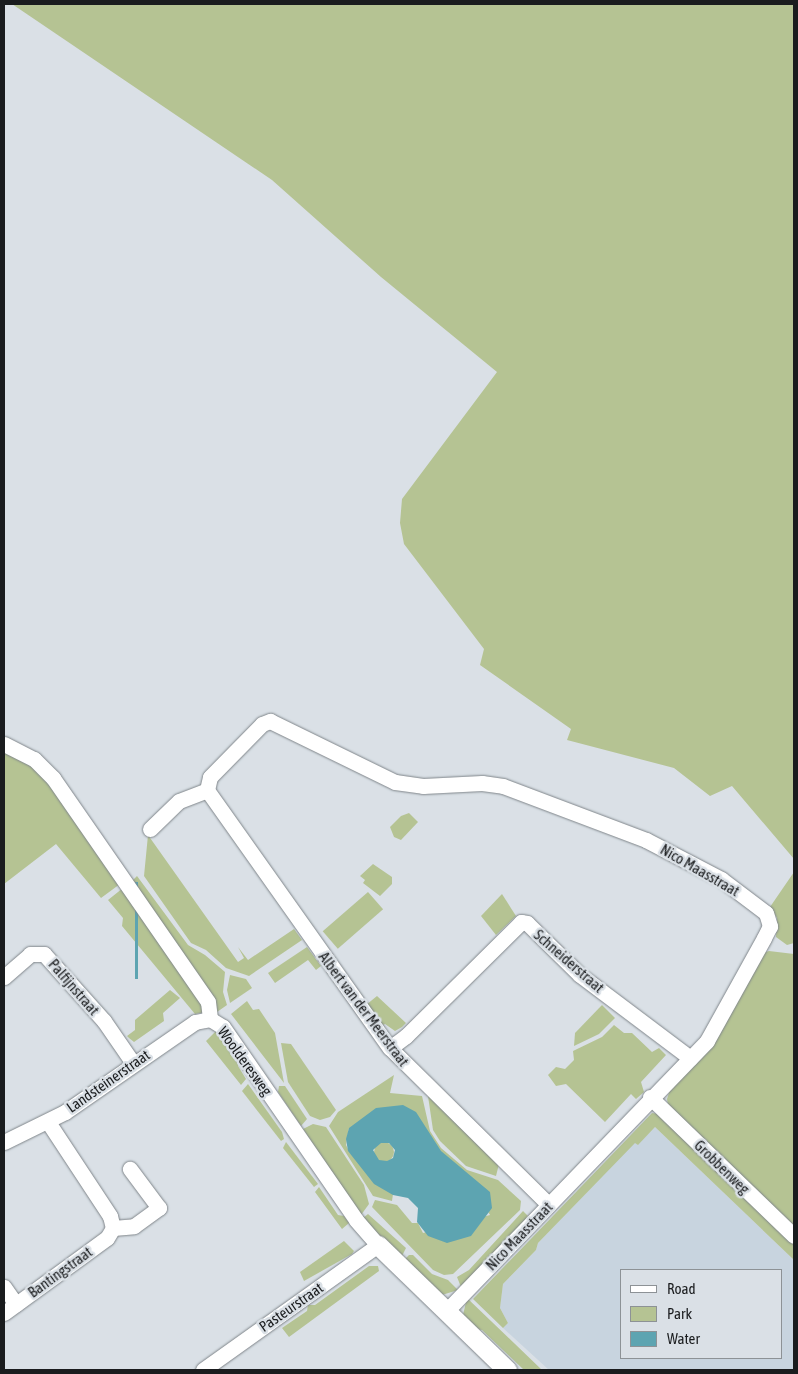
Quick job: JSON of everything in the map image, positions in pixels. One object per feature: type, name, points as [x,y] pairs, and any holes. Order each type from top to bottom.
[{"type":"street","name":"Nico Maasstraat","points":[[207,790],[210,777],[262,724],[270,721],[395,782],[423,786],[482,783],[503,786],[674,852],[721,879],[764,909],[770,926],[715,1029],[690,1058],[650,1097],[446,1311]]},
{"type":"street","name":"Woolderesweg","points":[[4,744],[34,759],[53,778],[208,1002],[210,1019],[223,1026],[356,1220],[378,1245],[507,1370]]},
{"type":"street","points":[[150,829],[179,801],[207,790]]},
{"type":"street","name":"Albert van der Meerstraat","points":[[207,790],[390,1048],[549,1205]]},
{"type":"street","name":"Schneiderstraat","points":[[390,1048],[406,1036],[521,922],[527,923],[580,974],[690,1058]]},
{"type":"street","name":"Palfijnstraat","points":[[4,977],[30,954],[44,954],[104,1021],[132,1063]]},
{"type":"street","name":"Landsteinerstraat","points":[[4,1142],[48,1122],[132,1063],[195,1022],[210,1019]]},
{"type":"street","name":"Grobbenweg","points":[[650,1097],[794,1236]]},
{"type":"street","points":[[48,1122],[110,1216],[113,1228],[134,1226],[159,1208],[130,1169]]},
{"type":"street","name":"Bantingstraat","points":[[4,1313],[107,1238],[113,1228]]},
{"type":"street","name":"Pasteurstraat","points":[[204,1370],[378,1245]]},
{"type":"street","points":[[4,1286],[16,1304]]},
{"type":"shaded area","points":[[655,1127],[794,1260],[794,1370],[549,1370],[503,1328],[508,1323],[500,1308],[503,1284],[536,1250],[538,1243],[635,1142],[638,1144]]},
{"type":"green space","points":[[12,4],[794,4],[794,859],[732,786],[710,796],[674,768],[567,740],[571,729],[480,665],[484,649],[404,544],[400,523],[402,499],[497,372],[381,277],[272,180]]},
{"type":"green space","points":[[4,747],[46,774],[120,884],[101,898],[56,844],[4,884]]},
{"type":"green space","points":[[409,813],[418,822],[401,840],[394,837],[390,827],[401,816]]},
{"type":"green space","points":[[148,835],[238,962],[244,958],[238,947],[248,960],[294,929],[302,940],[249,976],[226,968],[206,950],[191,943],[144,876]]},
{"type":"green space","points":[[373,864],[392,877],[392,884],[380,896],[363,883],[365,880],[360,876]]},
{"type":"green space","points":[[794,872],[794,943],[787,945],[776,937],[777,918],[770,907]]},
{"type":"green space","points":[[137,876],[188,945],[205,955],[225,972],[223,992],[227,1005],[217,1012],[131,882]]},
{"type":"green space","points":[[123,888],[203,1004],[205,1012],[195,1014],[122,926],[123,918],[108,900]]},
{"type":"green space","points":[[368,892],[383,909],[338,949],[323,931]]},
{"type":"green space","points":[[502,894],[516,916],[496,935],[481,916]]},
{"type":"green space","points":[[307,947],[321,966],[316,970],[308,960],[275,983],[268,973]]},
{"type":"green space","points":[[769,951],[794,954],[794,1228],[668,1105],[667,1099],[671,1087],[763,953]]},
{"type":"green space","points":[[230,975],[246,979],[252,988],[230,1003],[227,990]]},
{"type":"green space","points":[[170,990],[180,998],[163,1013],[164,1021],[134,1042],[127,1036],[135,1030],[135,1020]]},
{"type":"green space","points":[[377,996],[406,1023],[402,1027],[395,1031],[385,1024],[381,1026],[366,1005]]},
{"type":"green space","points":[[247,1001],[253,1010],[259,1009],[275,1033],[284,1083],[231,1014]]},
{"type":"green space","points":[[602,1005],[615,1018],[599,1034],[574,1046],[575,1033]]},
{"type":"green space","points":[[614,1025],[624,1033],[632,1033],[652,1052],[659,1048],[666,1055],[641,1082],[644,1092],[636,1099],[631,1094],[605,1122],[566,1084],[556,1086],[548,1075],[556,1067],[565,1069],[574,1060],[573,1051],[602,1037]]},
{"type":"green space","points":[[217,1030],[232,1057],[239,1060],[238,1066],[246,1079],[241,1085],[206,1041]]},
{"type":"green space","points":[[281,1043],[291,1044],[336,1110],[330,1117],[320,1120],[310,1116],[288,1082]]},
{"type":"green space","points":[[394,1075],[390,1093],[422,1096],[430,1131],[441,1148],[467,1170],[498,1180],[521,1201],[520,1210],[453,1274],[444,1275],[433,1270],[372,1207],[375,1200],[397,1205],[412,1223],[418,1223],[423,1233],[490,1215],[464,1174],[443,1156],[349,1128],[346,1145],[350,1153],[393,1194],[392,1201],[373,1196],[329,1126],[338,1112]]},
{"type":"green space","points":[[248,1084],[282,1132],[284,1139],[281,1141],[242,1091]]},
{"type":"green space","points":[[279,1086],[285,1086],[307,1119],[301,1126],[278,1092]]},
{"type":"green space","points":[[428,1096],[499,1164],[496,1176],[466,1166],[440,1141],[433,1130]]},
{"type":"green space","points":[[652,1113],[659,1114],[794,1243],[794,1260],[655,1127],[638,1145],[635,1143],[538,1243],[536,1250],[503,1284],[500,1308],[508,1323],[503,1328],[473,1299]]},
{"type":"green space","points":[[313,1124],[326,1127],[364,1185],[369,1204],[361,1215],[303,1129]]},
{"type":"green space","points":[[286,1142],[318,1184],[314,1187],[283,1148]]},
{"type":"green space","points":[[384,1142],[391,1145],[394,1152],[391,1159],[384,1162],[377,1159],[374,1152],[377,1145]]},
{"type":"green space","points":[[319,1187],[338,1215],[344,1216],[349,1223],[342,1229],[315,1192]]},
{"type":"green space","points":[[523,1211],[529,1217],[461,1287],[457,1277],[469,1270]]},
{"type":"green space","points":[[368,1214],[406,1248],[401,1258],[363,1218]]},
{"type":"green space","points":[[344,1241],[354,1251],[352,1254],[304,1281],[300,1272]]},
{"type":"green space","points":[[409,1255],[413,1255],[432,1274],[448,1280],[458,1290],[442,1295],[404,1260]]},
{"type":"green space","points":[[369,1266],[378,1266],[379,1271],[289,1337],[282,1328],[307,1311],[308,1305],[315,1305]]},
{"type":"green space","points":[[467,1298],[542,1370],[524,1370],[482,1330],[474,1329],[463,1315]]},
{"type":"water","points":[[135,882],[138,882],[138,979],[135,979]]},
{"type":"water","points":[[403,1105],[416,1112],[441,1151],[490,1192],[492,1208],[471,1236],[447,1243],[428,1236],[417,1222],[418,1208],[408,1198],[393,1195],[374,1184],[348,1151],[346,1139],[349,1128],[376,1108]],"holes":[[[381,1143],[389,1143],[395,1150],[393,1158],[387,1161],[379,1160],[373,1150]]]}]
